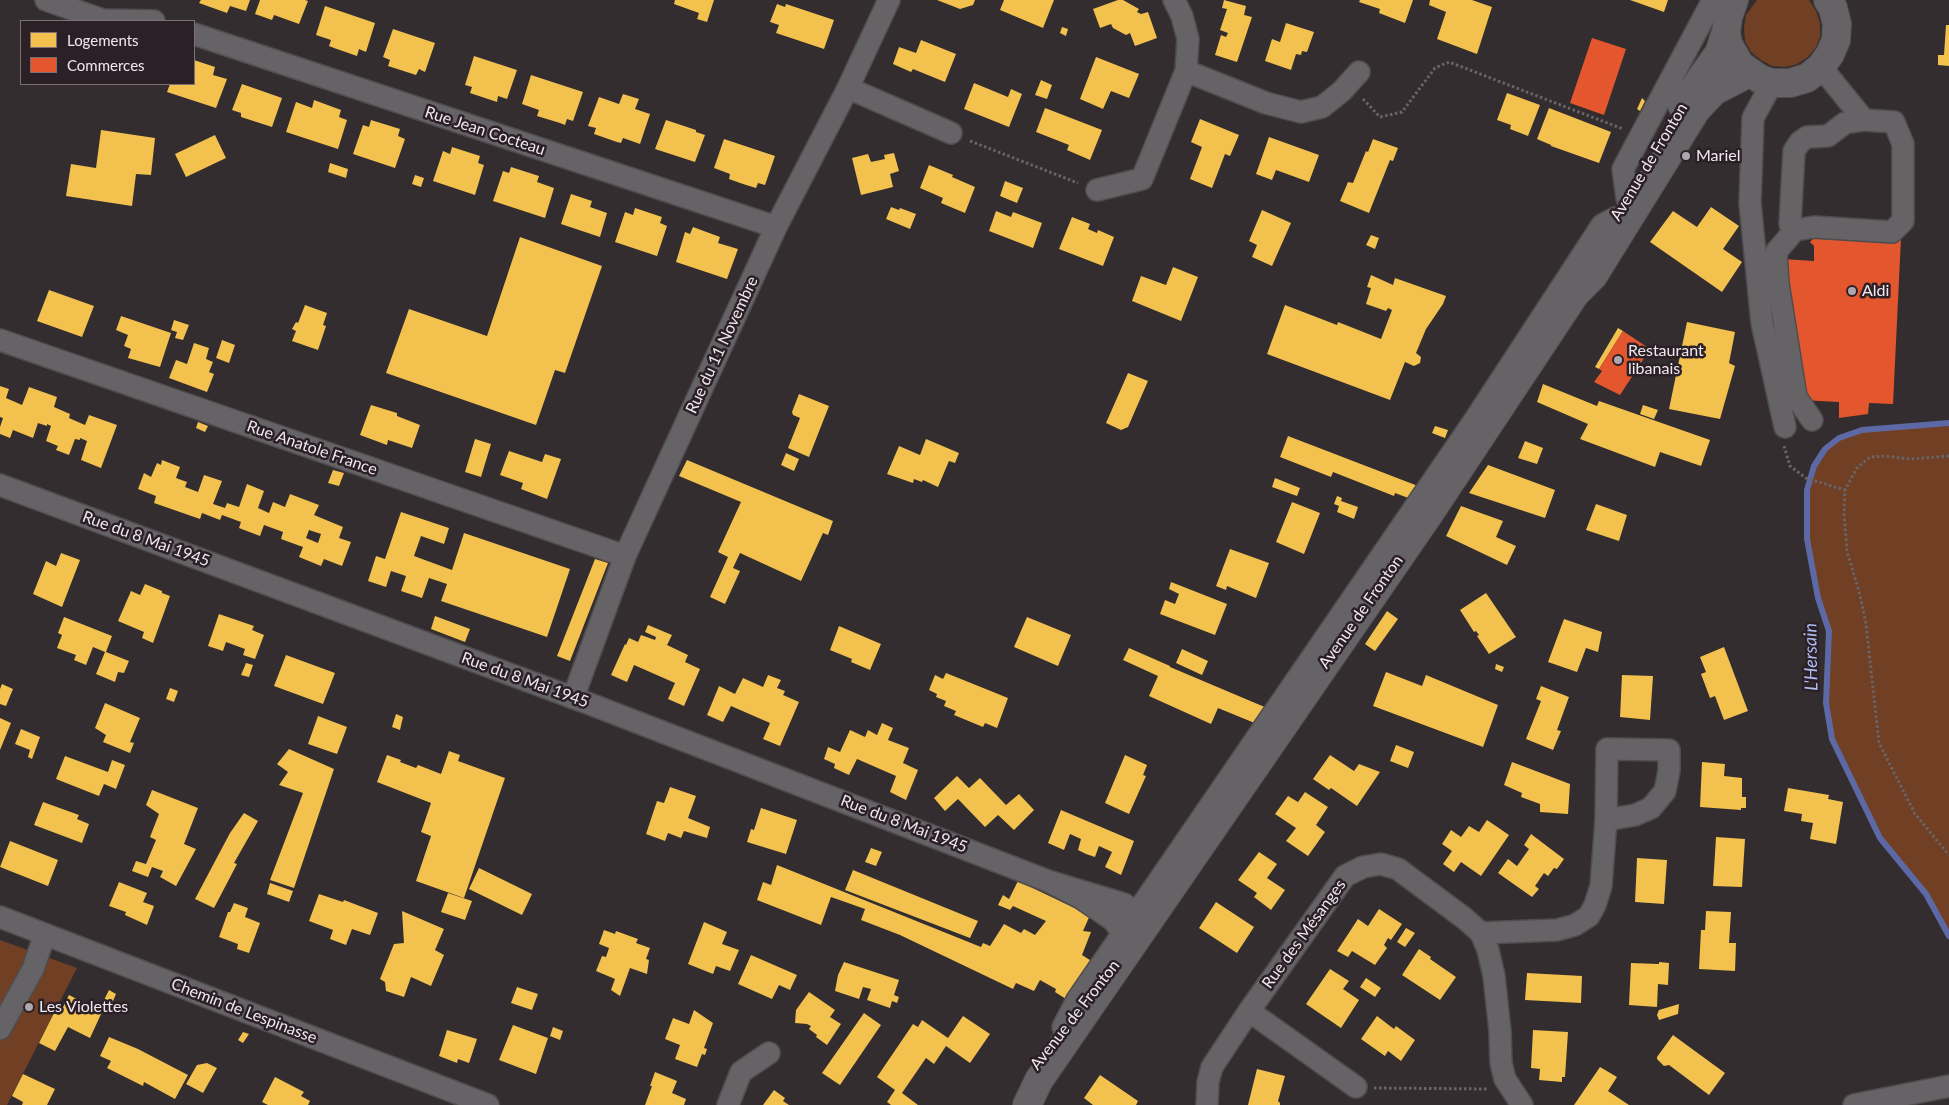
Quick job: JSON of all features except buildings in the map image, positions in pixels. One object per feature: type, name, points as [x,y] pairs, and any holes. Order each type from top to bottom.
[{"type":"main road","name":"Avenue de Fronton","points":[[1573,299],[1581,270],[1621,208],[1671,122],[1715,60],[1726,32],[1728,17],[1734,0]]},
{"type":"main road","name":"Avenue de Fronton","points":[[1726,32],[1728,44],[1740,65],[1761,78],[1790,83],[1807,78],[1821,67],[1830,54],[1836,40],[1836,24],[1832,3]]},
{"type":"main road","name":"Avenue de Fronton","points":[[1012,1105],[1025,1078],[1429,514],[1573,299],[1593,276],[1696,110],[1714,91],[1761,78]]},
{"type":"main road","name":"Avenue de Fronton","points":[[1027,1105],[1039,1080],[1134,925]]},
{"type":"street","points":[[46,0],[102,20]]},
{"type":"street","name":"Rue du 11 Novembre","points":[[573,698],[625,556],[776,227],[848,88],[889,0]]},
{"type":"street","points":[[1097,190],[1142,179],[1186,71],[1188,39],[1182,16],[1174,0]]},
{"type":"street","points":[[1134,925],[1474,421],[1602,225],[1621,208],[1623,169],[1713,0]]},
{"type":"street","name":"Rue Jean Cocteau","points":[[195,34],[776,227]]},
{"type":"street","points":[[1821,67],[1864,120]]},
{"type":"street","points":[[1186,71],[1266,103],[1301,112],[1322,107],[1342,91],[1358,72]]},
{"type":"street","points":[[1761,78],[1753,118],[1750,203],[1762,323],[1785,427]]},
{"type":"street","points":[[848,88],[951,133]]},
{"type":"street","points":[[1795,230],[1790,224],[1794,151],[1800,142],[1807,136],[1828,136],[1845,123],[1864,120],[1894,122],[1903,144],[1903,221],[1892,232],[1814,228],[1795,230],[1776,252],[1778,283],[1796,397],[1812,420]]},
{"type":"street","name":"Rue Anatole France","points":[[0,340],[625,556]]},
{"type":"street","name":"Rue du 8 Mai 1945","points":[[0,485],[573,698],[1048,881],[1124,904],[1134,925]]},
{"type":"street","points":[[1481,933],[1557,930],[1574,925],[1588,916],[1596,906],[1601,886],[1606,820]]},
{"type":"street","name":"Rue des Mésanges","points":[[1207,1105],[1208,1082],[1212,1067],[1248,1011],[1345,876],[1363,867],[1381,864],[1398,869],[1481,933],[1488,950],[1494,976],[1504,1079],[1517,1097]]},
{"type":"street","name":"Chemin de Lespinasse","points":[[0,918],[488,1105]]},
{"type":"street","points":[[0,1029],[33,969],[45,934]]},
{"type":"street","points":[[1248,1011],[1356,1087]]},
{"type":"street","points":[[728,1105],[741,1072],[769,1053]]},
{"type":"street","points":[[1854,1105],[1949,1086]]},
{"type":"path","points":[[1342,91],[1364,99],[1380,117],[1402,112],[1435,68],[1449,62],[1626,130]]},
{"type":"path","points":[[951,133],[1097,190]]},
{"type":"path","points":[[1785,427],[1784,446],[1790,466],[1806,478],[1845,490]]},
{"type":"path","points":[[1949,456],[1910,459],[1870,456],[1856,468],[1845,490],[1847,551],[1866,624],[1879,743],[1915,814],[1949,855]]},
{"type":"path","points":[[1356,1087],[1517,1097]]},
{"type":"shaded area","points":[[1757,0],[1809,0],[1816,11],[1820,23],[1820,36],[1816,47],[1808,57],[1797,64],[1785,67],[1772,66],[1751,52],[1745,41],[1744,28],[1746,15]]},
{"type":"shaded area","points":[[1949,423],[1949,936],[1926,894],[1880,838],[1832,739],[1826,703],[1829,631],[1818,598],[1807,539],[1807,490],[1814,466],[1825,449],[1839,438],[1862,430]]},
{"type":"shaded area","name":"Les Violettes","points":[[0,940],[77,968],[7,1105],[0,1105]]},
{"type":"waterway","name":"L'Hersain","points":[[1949,423],[1862,430],[1839,438],[1825,449],[1814,466],[1807,490],[1807,539],[1818,598],[1829,631],[1826,703],[1832,739],[1880,838],[1926,894],[1949,936]]},
{"type":"place","name":"Mariel","points":[[1686,156]]},
{"type":"place","name":"Aldi","points":[[1852,291]]},
{"type":"place","name":"Restaurant libanais","points":[[1618,360]]},
{"type":"place","name":"Les Violettes","points":[[29,1007]]}]
